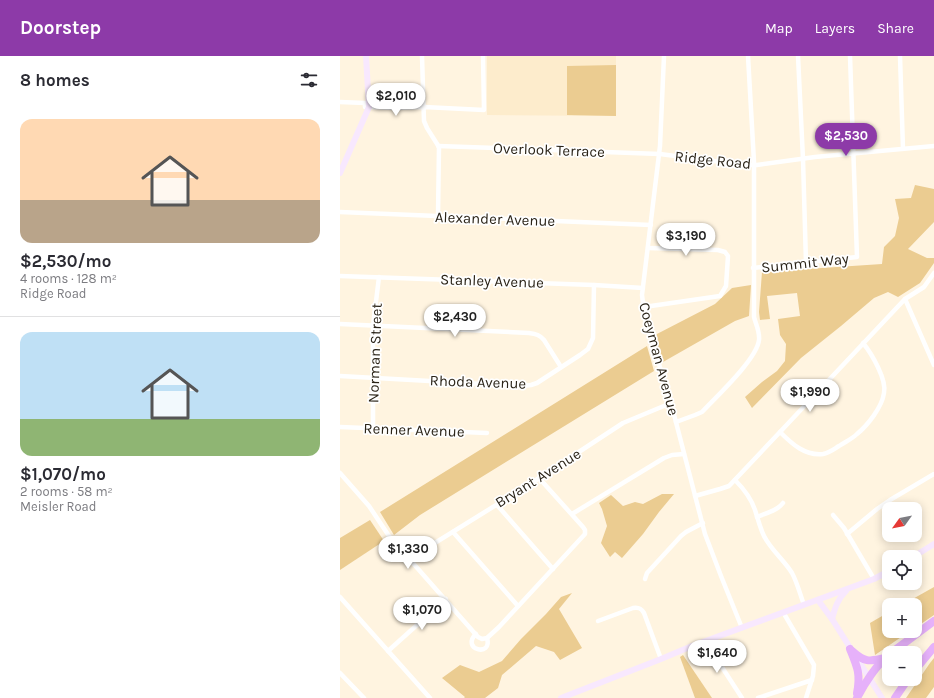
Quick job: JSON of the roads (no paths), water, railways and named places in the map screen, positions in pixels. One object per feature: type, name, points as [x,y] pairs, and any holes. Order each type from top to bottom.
[{"type":"highway","points":[[900,646],[934,621]]},
{"type":"highway","points":[[922,662],[934,647]]},
{"type":"highway","points":[[850,649],[863,660],[873,661],[882,657]]},
{"type":"highway","points":[[850,649],[856,663],[859,677],[856,698]]},
{"type":"highway","points":[[856,698],[869,678],[882,662]]},
{"type":"highway","points":[[895,698],[903,686]]},
{"type":"main road","points":[[340,173],[369,107],[366,56]]},
{"type":"main road","points":[[922,551],[934,544]]},
{"type":"main road","points":[[561,698],[705,641],[853,587],[882,575]]},
{"type":"main road","points":[[832,620],[836,603],[841,596],[853,587]]},
{"type":"main road","points":[[818,600],[881,696]]},
{"type":"street","points":[[422,56],[424,121],[438,146],[438,216]]},
{"type":"street","points":[[340,102],[365,103],[365,107],[424,107],[484,110],[483,56]]},
{"type":"street","name":"Coeyman Avenue","points":[[664,56],[659,154],[642,295],[646,319],[676,422],[705,534],[720,576],[742,628]]},
{"type":"street","points":[[676,422],[702,412],[746,365],[759,342],[759,331],[754,317],[754,165],[748,56]]},
{"type":"street","points":[[798,56],[806,263]]},
{"type":"street","points":[[850,56],[854,153]]},
{"type":"street","points":[[900,56],[903,149]]},
{"type":"street","name":"Overlook Terrace","points":[[438,146],[659,154]]},
{"type":"street","name":"Ridge Road","points":[[659,154],[754,165],[854,153],[934,146]]},
{"type":"street","name":"Summit Way","points":[[753,268],[857,257],[854,153]]},
{"type":"street","name":"Alexander Avenue","points":[[340,212],[651,225]]},
{"type":"street","points":[[644,307],[720,296],[726,286],[728,256],[725,252],[718,250],[648,248]]},
{"type":"street","points":[[695,496],[729,486],[904,299],[924,287],[934,273]]},
{"type":"street","name":"Stanley Avenue","points":[[340,276],[643,288]]},
{"type":"street","name":"Norman Street","points":[[373,428],[373,326],[379,277]]},
{"type":"street","name":"Rhoda Avenue","points":[[340,376],[521,386],[537,383],[580,355],[591,345],[593,338],[594,285]]},
{"type":"street","points":[[904,299],[934,365]]},
{"type":"street","points":[[340,324],[536,334],[544,340],[561,367]]},
{"type":"street","points":[[780,432],[799,449],[824,454],[857,435],[876,411],[885,392],[878,367],[869,351],[863,344]]},
{"type":"street","name":"Bryant Avenue","points":[[409,559],[539,478],[623,423],[670,403]]},
{"type":"street","name":"Renner Avenue","points":[[340,427],[487,433]]},
{"type":"street","points":[[572,514],[664,458],[684,454]]},
{"type":"street","points":[[340,473],[369,506],[389,536],[482,639],[487,638],[499,627],[585,534],[585,530],[572,514],[539,478]]},
{"type":"street","points":[[847,534],[890,500],[934,474]]},
{"type":"street","points":[[735,480],[750,498],[764,536],[792,574],[804,604]]},
{"type":"street","points":[[757,517],[780,507],[783,503]]},
{"type":"street","points":[[496,505],[553,569]]},
{"type":"street","points":[[833,515],[847,534],[874,579]]},
{"type":"street","points":[[645,579],[647,573],[681,536],[703,523]]},
{"type":"street","points":[[453,532],[518,606]]},
{"type":"street","points":[[340,597],[430,698]]},
{"type":"street","points":[[388,651],[446,599]]},
{"type":"street","points":[[598,621],[633,608],[640,608],[644,613],[661,659]]},
{"type":"street","points":[[783,612],[814,665],[812,680],[806,698]]},
{"type":"street","points":[[476,634],[472,638],[472,643],[474,648],[479,650],[487,646],[487,638]]},
{"type":"street","points":[[705,641],[742,698]]},
{"type":"street","points":[[340,674],[364,698]]},
{"type":"street","points":[[758,698],[812,680]]}]
